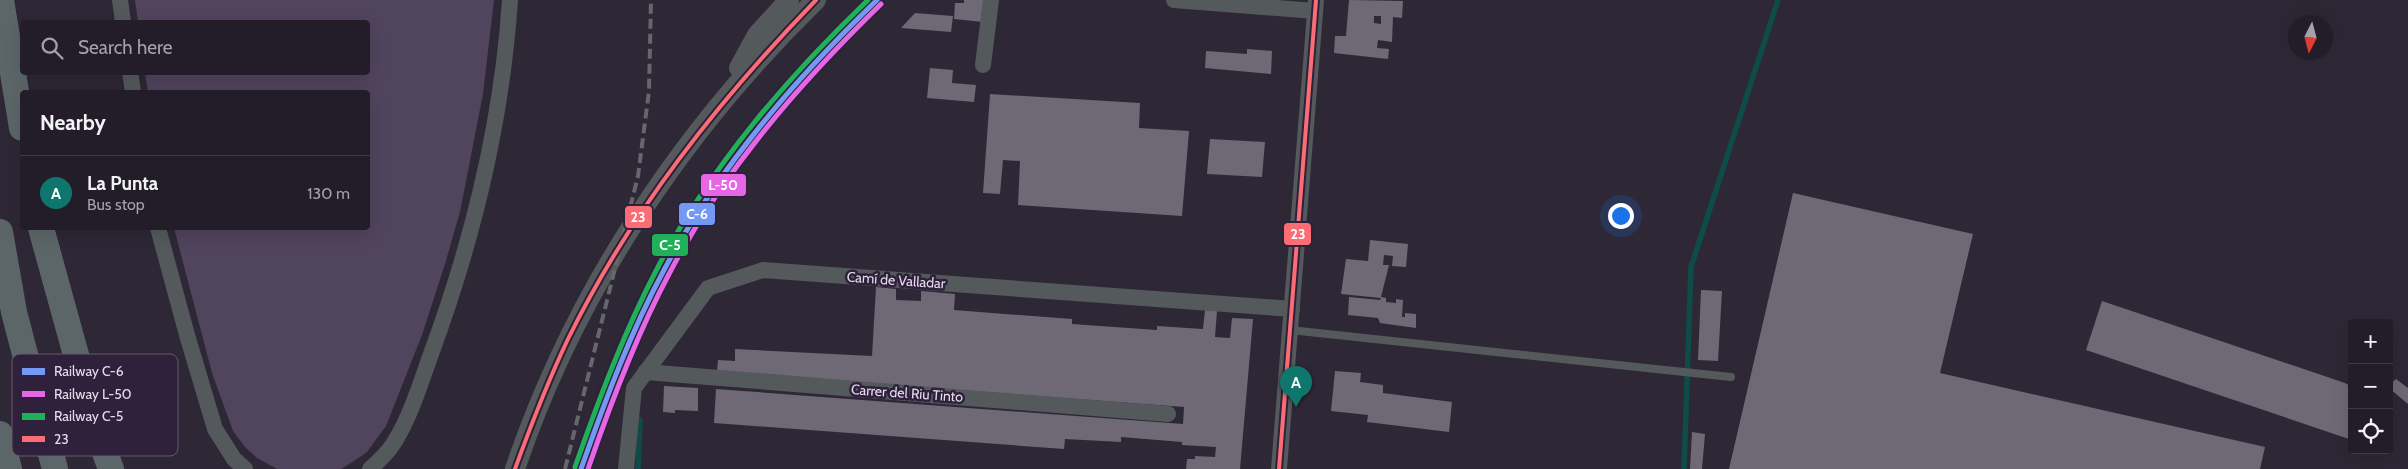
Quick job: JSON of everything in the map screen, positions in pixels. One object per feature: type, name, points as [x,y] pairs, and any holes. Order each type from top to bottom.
[{"type":"highway","points":[[1,0],[20,116]]},
{"type":"highway","points":[[41,230],[75,354]]},
{"type":"highway","points":[[0,232],[14,312],[25,354]]},
{"type":"highway","points":[[0,434],[9,469]]},
{"type":"highway","points":[[51,456],[54,469]]},
{"type":"highway","points":[[106,456],[111,469]]},
{"type":"street","points":[[120,0],[123,20]]},
{"type":"street","points":[[370,469],[395,442],[424,373],[454,287],[484,175],[496,114],[504,65],[510,0]]},
{"type":"street","points":[[719,104],[758,35],[789,0]]},
{"type":"street","points":[[515,469],[546,389],[593,289],[652,194],[719,104],[816,0]]},
{"type":"street","points":[[983,65],[991,0]]},
{"type":"street","points":[[1174,0],[1315,5],[1279,469]]},
{"type":"street","points":[[130,75],[133,90]]},
{"type":"street","points":[[159,230],[215,429],[229,452],[245,469]]},
{"type":"street","name":"Camí de Valladar","points":[[626,469],[634,388],[645,372],[708,288],[763,270],[1292,309]]},
{"type":"street","name":"Carrer del Riu Tinto","points":[[645,372],[1168,414]]},
{"type":"lane","points":[[1290,330],[1671,369],[1731,377]]},
{"type":"shaded area","points":[[135,0],[494,0],[483,94],[460,212],[422,335],[386,426],[367,452],[341,469],[277,469],[257,458],[245,447],[233,431],[212,373],[175,230],[370,230],[370,90],[148,90],[145,75],[370,75],[370,20],[138,20]]},
{"type":"building","points":[[964,0],[985,0],[983,22],[954,19],[955,3],[964,3]]},
{"type":"building","points":[[1349,0],[1403,1],[1402,18],[1393,17],[1392,42],[1378,40],[1377,48],[1389,49],[1388,59],[1334,53],[1335,36],[1346,36]],"holes":[[[1374,16],[1381,16],[1381,24],[1374,23]]]},
{"type":"building","points":[[915,13],[953,16],[951,32],[901,28]]},
{"type":"building","points":[[1247,49],[1272,51],[1271,74],[1205,68],[1206,51],[1247,54]]},
{"type":"building","points":[[930,68],[953,70],[952,83],[976,85],[974,102],[927,98]]},
{"type":"building","points":[[990,94],[1140,103],[1139,128],[1189,131],[1182,216],[1018,205],[1020,161],[1003,160],[1000,194],[983,193]]},
{"type":"building","points":[[1210,139],[1265,142],[1262,177],[1207,174]]},
{"type":"building","points":[[1793,193],[1973,234],[1940,373],[2265,447],[2260,469],[1729,469]]},
{"type":"building","points":[[1370,240],[1408,244],[1406,267],[1392,266],[1393,256],[1384,255],[1383,265],[1389,265],[1381,297],[1386,298],[1386,302],[1396,303],[1396,299],[1403,300],[1402,317],[1405,317],[1405,313],[1416,314],[1416,328],[1380,323],[1378,318],[1348,315],[1349,297],[1380,300],[1381,298],[1341,294],[1346,259],[1368,261]]},
{"type":"building","points":[[876,287],[896,289],[896,300],[921,301],[921,291],[955,294],[954,310],[1072,319],[1072,324],[1157,330],[1157,326],[1203,329],[1205,310],[1217,311],[1215,337],[1230,338],[1232,318],[1253,319],[1240,469],[1186,469],[1187,459],[1195,459],[1195,456],[1215,457],[1216,447],[1182,445],[1182,442],[1121,437],[1121,442],[1065,439],[1064,449],[714,423],[716,389],[1183,424],[1184,407],[717,372],[718,360],[735,361],[735,349],[872,356]]},
{"type":"building","points":[[1701,290],[1722,291],[1718,361],[1698,360]]},
{"type":"building","points":[[2102,301],[2345,383],[2348,385],[2348,439],[2086,350]]},
{"type":"building","points":[[1335,371],[1361,373],[1360,382],[1383,385],[1383,393],[1452,402],[1449,432],[1367,422],[1368,415],[1331,411]]},
{"type":"building","points":[[2396,379],[2408,388],[2408,404],[2393,391],[2393,382]]},
{"type":"building","points":[[664,386],[698,388],[698,411],[675,410],[675,413],[663,412]]},
{"type":"building","points":[[1692,432],[1705,434],[1702,469],[1690,469]]},
{"type":"waterway","points":[[1684,469],[1691,267],[1778,0]]},
{"type":"waterway","points":[[638,469],[640,420]]},
{"type":"railway","points":[[565,469],[638,176],[649,91],[651,0]]},
{"type":"rail line","name":"C-5","points":[[575,467],[623,341],[658,267],[679,230],[726,159],[752,125],[808,61],[868,0]]},
{"type":"rail line","name":"C-6","points":[[581,469],[629,343],[664,270],[686,232],[734,160],[760,126],[816,61],[877,0]]},
{"type":"rail line","name":"L-50","points":[[588,469],[635,345],[657,297],[690,236],[738,164],[764,130],[821,65],[881,4]]},
{"type":"transit line","name":"23","points":[[515,469],[540,403],[568,339],[593,292],[648,202],[711,118],[780,38],[816,0]]},
{"type":"transit line","name":"23","points":[[1279,469],[1316,0]]},
{"type":"place","name":"La Punta","points":[[1296,407]]}]
